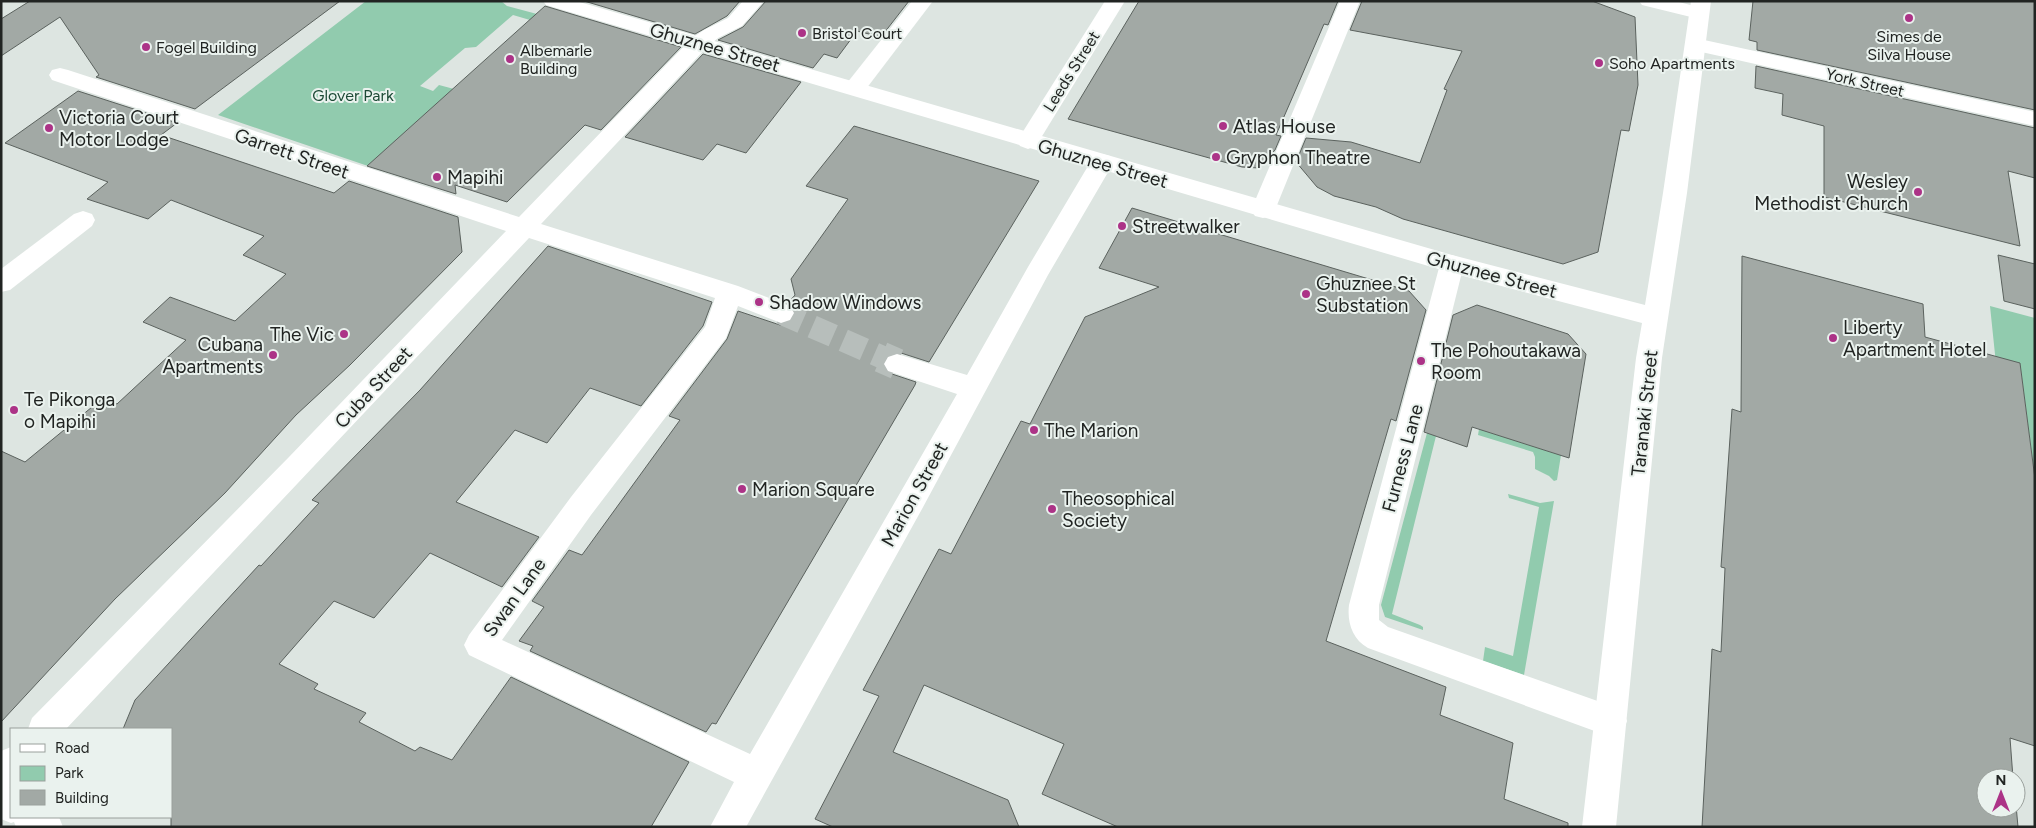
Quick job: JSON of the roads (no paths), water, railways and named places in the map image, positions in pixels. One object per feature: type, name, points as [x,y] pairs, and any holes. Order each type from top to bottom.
[{"type":"main road","name":"Ghuznee Street","points":[[553,1],[855,88],[1263,210],[1452,264],[1655,317]]},
{"type":"main road","name":"Cuba Street","points":[[45,728],[699,43],[711,34],[735,22],[754,1]]},
{"type":"main road","points":[[855,88],[923,1]]},
{"type":"main road","name":"Leeds Street","points":[[1028,141],[1115,1]]},
{"type":"main road","points":[[1263,210],[1350,1]]},
{"type":"main road","points":[[1649,1],[1700,7]]},
{"type":"main road","name":"Taranaki Street","points":[[1599,827],[1655,317],[1676,193],[1700,7]]},
{"type":"main road","name":"York Street","points":[[1695,44],[2035,120]]},
{"type":"main road","name":"Garrett Street","points":[[60,75],[358,175],[524,228]]},
{"type":"main road","name":"Marion Street","points":[[727,827],[1036,273],[1102,162]]},
{"type":"main road","points":[[1,283],[83,220]]},
{"type":"main road","points":[[524,228],[586,246],[729,293],[781,313]]},
{"type":"main road","name":"Furness Lane","points":[[1452,264],[1367,594],[1362,615],[1363,623],[1371,634],[1611,721]]},
{"type":"main road","name":"Swan Lane","points":[[729,293],[717,331],[581,506],[480,645],[756,775]]},
{"type":"main road","points":[[897,364],[973,388]]},
{"type":"main road","points":[[1,774],[10,765]]},
{"type":"main road","points":[[31,818],[46,827]]},
{"type":"tunnel","points":[[781,313],[884,358]]},
{"type":"tunnel","points":[[881,357],[897,364]]},
{"type":"place","name":"Simes de Silva House","points":[[1909,18]]},
{"type":"place","name":"Bristol Court","points":[[802,33]]},
{"type":"place","name":"Fogel Building","points":[[146,47]]},
{"type":"place","name":"Albemarle Building","points":[[510,59]]},
{"type":"place","name":"Soho Apartments","points":[[1599,63]]},
{"type":"place","name":"Atlas House","points":[[1223,126]]},
{"type":"place","name":"Victoria Court Motor Lodge","points":[[49,128]]},
{"type":"place","name":"Gryphon Theatre","points":[[1216,157]]},
{"type":"place","name":"Mapihi","points":[[437,177]]},
{"type":"place","name":"Wesley Methodist Church","points":[[1918,192]]},
{"type":"place","name":"Streetwalker","points":[[1122,226]]},
{"type":"place","name":"Ghuznee St Substation","points":[[1306,294]]},
{"type":"place","name":"Shadow Windows","points":[[759,302]]},
{"type":"place","name":"The Vic","points":[[344,334]]},
{"type":"place","name":"Liberty Apartment Hotel","points":[[1833,338]]},
{"type":"place","name":"Cubana Apartments","points":[[273,355]]},
{"type":"place","name":"The Pohoutakawa Room","points":[[1421,361]]},
{"type":"place","name":"Te Pikonga o Mapihi","points":[[14,410]]},
{"type":"place","name":"The Marion","points":[[1034,430]]},
{"type":"place","name":"Marion Square","points":[[742,489]]},
{"type":"place","name":"Theosophical Society","points":[[1052,509]]},
{"type":"park label","name":"Glover Park","points":[[353,95]]}]
